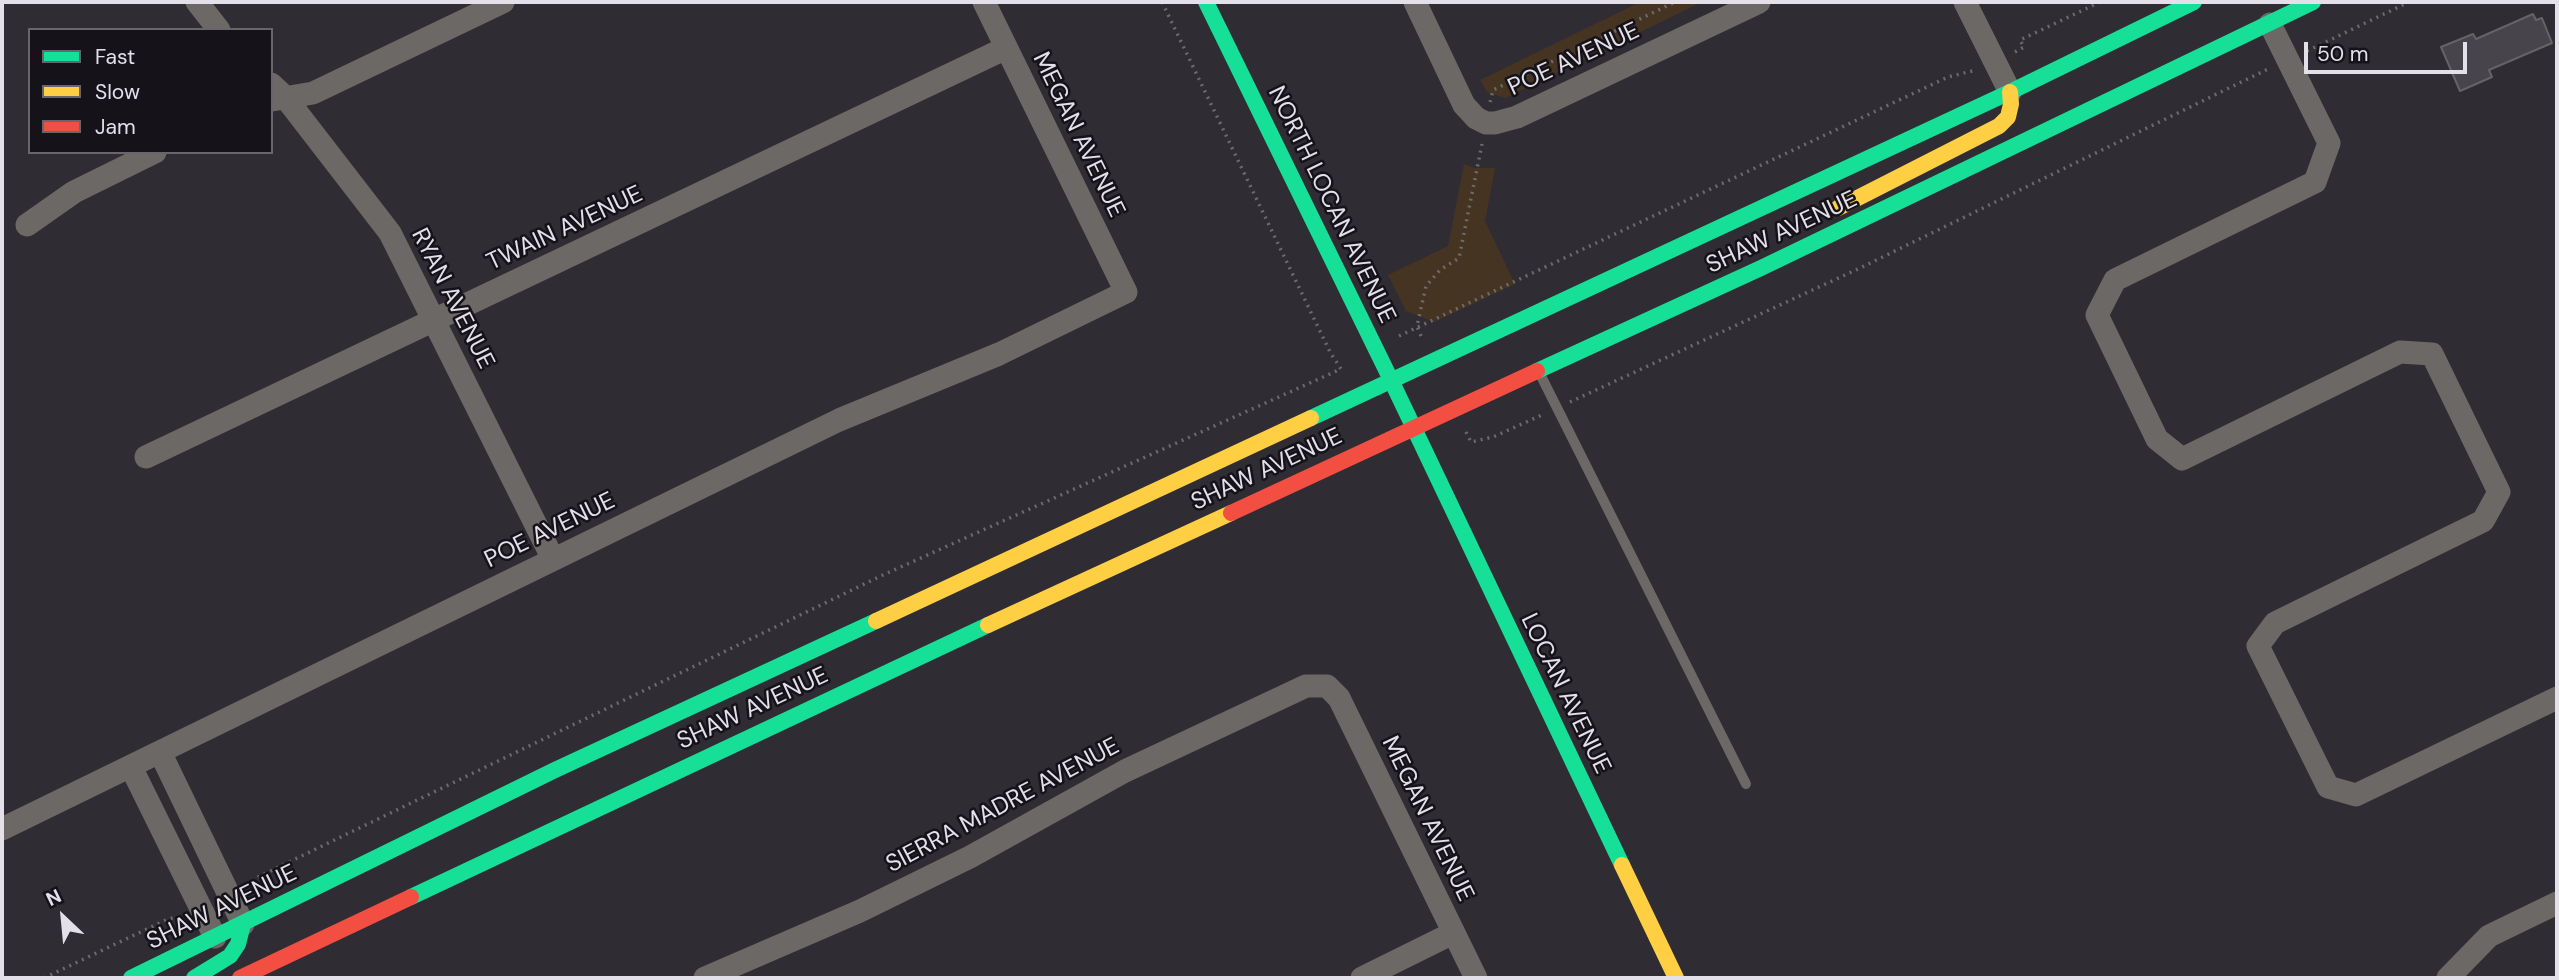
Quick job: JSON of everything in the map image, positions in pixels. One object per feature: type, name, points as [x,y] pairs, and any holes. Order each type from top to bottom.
[{"type":"main road","name":"NORTH LOCAN AVENUE","points":[[1206,2],[1414,428]]},
{"type":"main road","name":"SHAW AVENUE","points":[[131,978],[555,770],[2010,92],[2194,2]]},
{"type":"main road","name":"SHAW AVENUE","points":[[240,978],[816,704],[1761,268],[2313,2]]},
{"type":"main road","points":[[1827,215],[1999,126],[2008,117],[2010,92]]},
{"type":"main road","points":[[1761,268],[1808,227]]},
{"type":"main road","name":"LOCAN AVENUE","points":[[1414,428],[1676,978]]},
{"type":"main road","points":[[194,978],[230,956],[238,944],[243,924]]},
{"type":"street","points":[[197,2],[217,28]]},
{"type":"street","points":[[276,94],[313,93],[503,2]]},
{"type":"street","name":"MEGAN AVENUE","points":[[984,2],[1126,292]]},
{"type":"street","name":"POE AVENUE","points":[[1415,2],[1464,105],[1476,118],[1486,123],[1517,117],[1755,3]]},
{"type":"street","points":[[1965,2],[2010,92]]},
{"type":"street","points":[[2270,24],[2329,143],[2315,181],[2115,280],[2097,315],[2157,439],[2182,459],[2400,352],[2432,354],[2499,492],[2483,522],[2275,623],[2258,646],[2328,787],[2356,795],[2557,698]]},
{"type":"street","name":"TWAIN AVENUE","points":[[146,457],[1006,48]]},
{"type":"street","name":"RYAN AVENUE","points":[[276,94],[390,233],[553,559]]},
{"type":"street","points":[[27,225],[74,192],[151,154]]},
{"type":"street","name":"POE AVENUE","points":[[2,829],[839,420],[999,354],[1126,292]]},
{"type":"street","name":"SIERRA MADRE AVENUE","points":[[705,978],[860,911],[970,858],[1149,759],[1306,686],[1327,686]]},
{"type":"street","name":"MEGAN AVENUE","points":[[1327,686],[1339,698],[1476,978]]},
{"type":"street","points":[[160,752],[243,924]]},
{"type":"street","points":[[131,766],[215,937]]},
{"type":"street","points":[[2448,978],[2489,936],[2557,903]]},
{"type":"street","points":[[1362,978],[1453,933]]},
{"type":"lane","points":[[1539,371],[1746,783]]},
{"type":"path","points":[[246,885],[883,575],[1341,369],[1330,352],[1162,2]]},
{"type":"path","points":[[1433,361],[1417,326],[1948,77],[1969,74],[2024,47],[2020,40],[2100,2]]},
{"type":"path","points":[[1456,410],[1471,442],[1493,437],[1858,269],[2409,2]]},
{"type":"path","points":[[44,978],[167,919],[186,915]]},
{"type":"shaded area","points":[[1640,2],[1702,2],[1505,98],[1487,92],[1480,80]]},
{"type":"shaded area","points":[[1464,164],[1474,168],[1495,168],[1485,221],[1515,284],[1434,322],[1406,311],[1388,275],[1448,246]]},
{"type":"building","points":[[2533,14],[2536,20],[2542,18],[2552,43],[2489,70],[2492,77],[2460,91],[2441,47],[2473,34],[2476,39]]},
{"type":"traffic: fast","points":[[1206,2],[1391,380],[1622,865]]},
{"type":"traffic: fast","points":[[1311,418],[2010,92],[2194,2]]},
{"type":"traffic: fast","points":[[1537,371],[1761,268],[2313,2]]},
{"type":"traffic: fast","points":[[131,978],[555,770],[876,621]]},
{"type":"traffic: fast","points":[[411,897],[988,625]]},
{"type":"traffic: fast","points":[[194,978],[230,956],[238,944],[243,924]]},
{"type":"traffic: slow","points":[[1838,208],[1999,126],[2008,117],[2010,92]]},
{"type":"traffic: slow","points":[[876,621],[1311,418]]},
{"type":"traffic: slow","points":[[988,625],[1231,513]]},
{"type":"traffic: slow","points":[[1622,865],[1676,978]]},
{"type":"traffic: jam","points":[[1231,513],[1537,371]]},
{"type":"traffic: jam","points":[[240,978],[411,897]]}]
